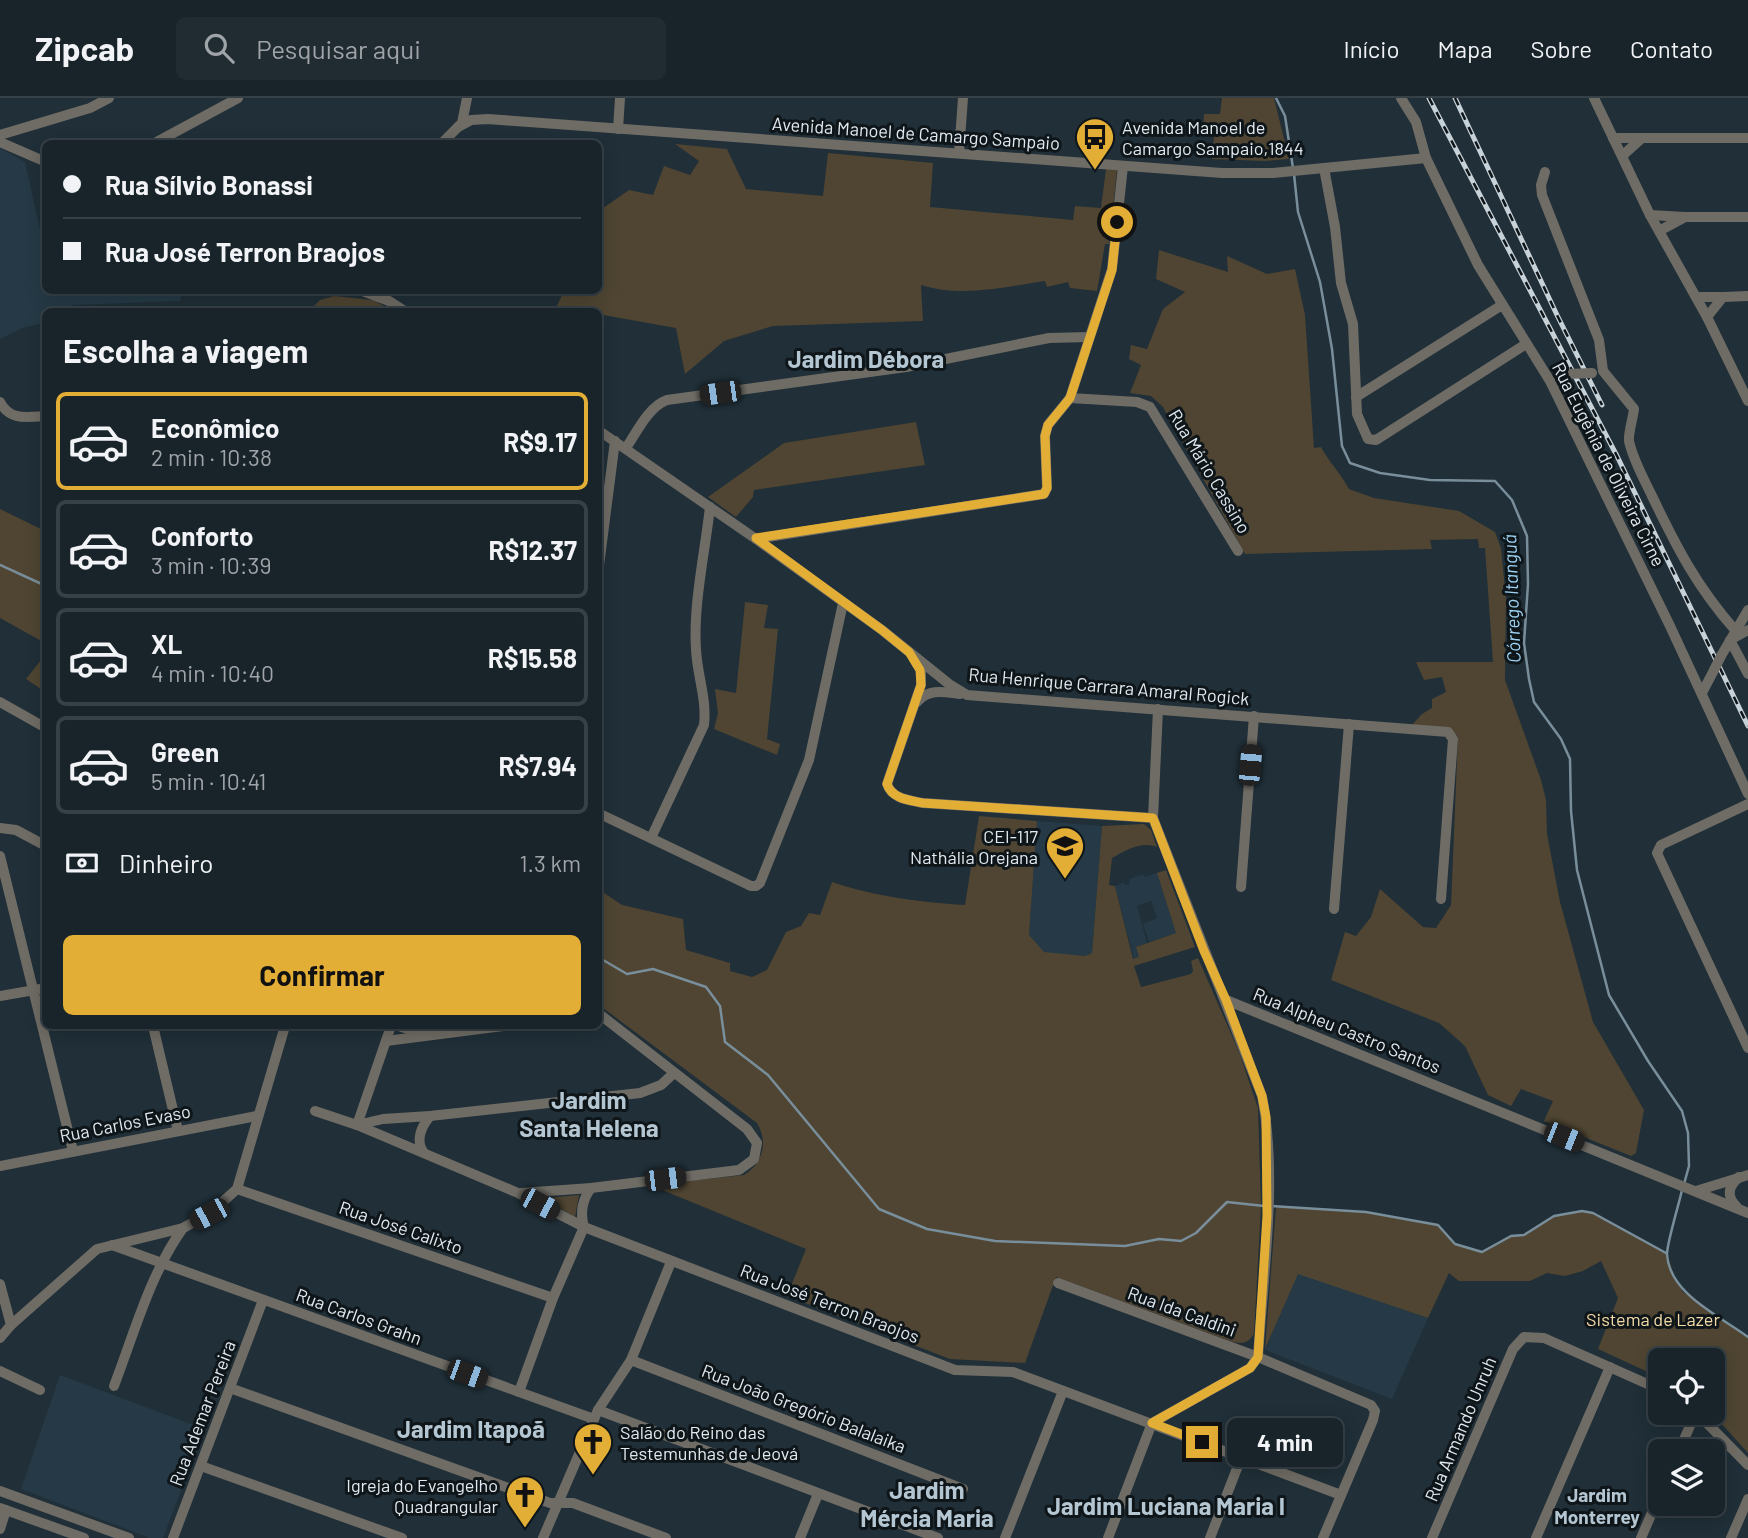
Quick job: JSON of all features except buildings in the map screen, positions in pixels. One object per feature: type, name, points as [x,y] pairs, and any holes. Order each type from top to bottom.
[{"type":"street","points":[[0,135],[90,107],[109,98]]},
{"type":"street","points":[[160,140],[238,98]]},
{"type":"street","points":[[618,130],[620,98]]},
{"type":"street","points":[[959,153],[963,98]]},
{"type":"street","name":"Rua Eugênia de Oliveira Cirne","points":[[1401,98],[1416,122],[1426,158],[1478,265],[1550,381],[1702,693],[1748,794]]},
{"type":"street","points":[[1594,98],[1659,232],[1743,377],[1747,395]]},
{"type":"street","name":"Avenida Manoel de Camargo Sampaio","points":[[458,127],[466,107],[475,116],[488,119],[1222,173],[1283,172],[1426,158]]},
{"type":"street","name":"Avenida Manoel de Camargo Sampaio","points":[[445,140],[458,127],[471,120],[488,119]]},
{"type":"street","points":[[1613,138],[1748,138]]},
{"type":"street","points":[[1622,156],[1642,138]]},
{"type":"street","points":[[0,142],[42,160]]},
{"type":"street","points":[[756,538],[1044,494],[1047,488],[1045,436],[1048,425],[1070,398],[1112,270],[1123,166]]},
{"type":"street","points":[[1324,167],[1335,227],[1341,283],[1353,324],[1357,414],[1368,439],[1376,440],[1526,344]]},
{"type":"street","points":[[1545,172],[1541,185],[1542,195],[1599,340],[1597,372],[1634,409],[1629,438],[1635,459],[1680,555],[1732,635],[1748,674]]},
{"type":"street","points":[[1650,215],[1748,217]]},
{"type":"street","points":[[1659,232],[1685,216]]},
{"type":"street","points":[[371,294],[400,308]]},
{"type":"street","points":[[1696,298],[1748,296]]},
{"type":"street","points":[[1707,317],[1723,297]]},
{"type":"street","points":[[1356,397],[1502,305]]},
{"type":"street","points":[[626,448],[652,410],[658,403],[667,400],[906,367],[1049,338],[1089,337]]},
{"type":"street","points":[[1550,381],[1567,374],[1597,372]]},
{"type":"street","name":"Rua Mário Cassino","points":[[1070,398],[1138,402],[1150,407],[1238,551]]},
{"type":"street","points":[[0,402],[9,414],[15,417],[42,416]]},
{"type":"street","name":"Rua Henrique Carrara Amaral Rogick","points":[[602,432],[756,538],[967,695],[1448,732],[1452,739],[1441,899]]},
{"type":"street","points":[[602,542],[615,441]]},
{"type":"street","points":[[651,838],[704,725],[706,709],[696,651],[696,628],[709,507]]},
{"type":"street","points":[[602,815],[756,887],[760,883],[809,760],[843,603]]},
{"type":"street","points":[[1702,693],[1748,610]]},
{"type":"street","points":[[1732,635],[1748,630]]},
{"type":"street","points":[[909,652],[922,677],[887,784],[889,791],[897,797],[942,805],[1153,818],[1158,709]]},
{"type":"street","points":[[915,705],[923,695],[931,692],[967,695]]},
{"type":"street","points":[[0,702],[42,726]]},
{"type":"street","points":[[1241,887],[1254,716]]},
{"type":"street","points":[[1334,909],[1349,724]]},
{"type":"street","points":[[1748,804],[1661,845],[1657,853],[1748,1048]]},
{"type":"street","name":"Rua Alpheu Castro Santos","points":[[1153,818],[1204,951],[1226,1000],[1746,1212]]},
{"type":"street","points":[[5,828],[42,844]]},
{"type":"street","points":[[0,856],[42,1026]]},
{"type":"street","points":[[0,996],[42,989]]},
{"type":"street","points":[[1108,1538],[1152,1423],[1250,1368],[1258,1357],[1267,1216],[1268,1145],[1262,1096],[1226,1000]]},
{"type":"street","points":[[518,1193],[591,1188],[738,1170],[754,1159],[757,1143],[754,1136],[602,1015]]},
{"type":"street","points":[[43,1029],[73,1151]]},
{"type":"street","points":[[154,1029],[178,1131]]},
{"type":"street","points":[[0,1338],[11,1325],[97,1249],[183,1227],[209,1214],[237,1189],[284,1029]]},
{"type":"street","points":[[357,1125],[390,1029]]},
{"type":"street","points":[[408,1029],[438,1034]]},
{"type":"street","points":[[386,1041],[479,1029]]},
{"type":"street","points":[[357,1125],[383,1119],[640,1093],[661,1085],[674,1073]]},
{"type":"street","points":[[365,1104],[383,1119]]},
{"type":"street","name":"Rua José Terron Braojos","points":[[316,1111],[357,1125],[518,1193],[584,1227],[955,1370],[1013,1372],[1341,1495]]},
{"type":"street","name":"Rua Carlos Evaso","points":[[0,1166],[257,1116]]},
{"type":"street","points":[[424,1153],[419,1139],[430,1116]]},
{"type":"street","name":"Rua Alpheu Castro Santos","points":[[1694,1190],[1744,1176]]},
{"type":"street","name":"Rua Alpheu Castro Santos","points":[[1744,1176],[1730,1187],[1729,1194],[1735,1206],[1746,1212]]},
{"type":"street","points":[[519,1392],[553,1298],[584,1227],[582,1208],[591,1188]]},
{"type":"street","name":"Rua José Calixto","points":[[237,1189],[553,1298]]},
{"type":"street","points":[[114,1386],[162,1263],[183,1227]]},
{"type":"street","name":"Rua Carlos Grahn","points":[[112,1245],[519,1392],[596,1415],[938,1538]]},
{"type":"street","points":[[543,1538],[596,1415],[631,1360],[671,1262]]},
{"type":"street","name":"Rua Ida Caldini","points":[[1058,1283],[1258,1357],[1371,1405],[1375,1411],[1373,1420],[1341,1495]]},
{"type":"street","points":[[0,1284],[11,1325]]},
{"type":"street","name":"Rua Ademar Pereira","points":[[173,1538],[263,1300]]},
{"type":"street","name":"Rua Armando Unruh","points":[[1432,1538],[1513,1349],[1524,1337],[1544,1338],[1610,1367]]},
{"type":"street","name":"Rua João Gregório Balalaika","points":[[631,1360],[963,1489]]},
{"type":"street","points":[[1536,1538],[1610,1367],[1648,1384]]},
{"type":"street","points":[[0,1371],[40,1390]]},
{"type":"street","points":[[230,1388],[550,1503],[573,1503],[666,1538]]},
{"type":"street","points":[[1005,1538],[1063,1391]]},
{"type":"street","points":[[1709,1425],[1748,1465]]},
{"type":"street","points":[[1210,1538],[1241,1458]]},
{"type":"street","points":[[201,1466],[402,1538]]},
{"type":"street","points":[[0,1491],[129,1538]]},
{"type":"street","points":[[800,1538],[818,1494]]},
{"type":"street","points":[[1323,1538],[1341,1495]]},
{"type":"street","points":[[1731,1538],[1748,1499]]},
{"type":"street","points":[[0,1530],[3,1509],[84,1538]]},
{"type":"street","points":[[1640,1538],[1650,1516]]},
{"type":"shaded area","points":[[0,148],[25,162],[42,238],[42,294],[182,294],[180,301],[42,308],[42,324],[22,328],[0,339]]},
{"type":"shaded area","name":"CEI-117 Nathália Orejana","points":[[1037,821],[1102,826],[1092,953],[1085,956],[1044,953],[1029,935]]},
{"type":"shaded area","points":[[1157,873],[1176,933],[1149,942],[1143,924],[1157,918],[1151,901],[1137,906],[1147,943],[1136,947],[1139,958],[1134,959],[1115,886],[1124,882],[1125,885],[1130,884],[1129,879],[1143,874],[1144,877]]},
{"type":"shaded area","points":[[1298,1273],[1428,1318],[1392,1399],[1265,1350]]},
{"type":"shaded area","points":[[60,1375],[204,1429],[163,1538],[150,1538],[21,1489]]},
{"type":"green space","points":[[1222,98],[1274,98],[1289,159],[1212,159],[1214,137],[1203,137],[1204,114],[1220,114]]},
{"type":"green space","points":[[675,144],[727,149],[746,189],[823,196],[828,153],[933,163],[930,207],[1073,220],[1075,206],[1101,208],[1106,169],[1117,170],[1109,244],[1105,244],[1097,291],[1070,288],[1068,282],[1047,287],[1045,281],[967,291],[921,285],[923,321],[773,326],[724,341],[685,374],[676,328],[603,315],[602,318],[602,308],[556,308],[563,294],[602,294],[602,209],[629,190],[653,195],[664,166],[690,175],[699,161]]},
{"type":"green space","points":[[1159,250],[1228,272],[1227,256],[1267,274],[1295,269],[1305,315],[1314,448],[1321,447],[1349,489],[1374,498],[1459,511],[1495,532],[1501,548],[1506,599],[1505,680],[1546,800],[1547,834],[1560,902],[1593,1022],[1644,1110],[1636,1153],[1631,1156],[1544,1121],[1553,1101],[1521,1089],[1511,1106],[1488,1095],[1465,1046],[1439,1023],[1331,980],[1345,932],[1356,936],[1371,917],[1380,889],[1423,927],[1436,928],[1451,905],[1458,736],[1449,728],[1412,725],[1432,708],[1432,699],[1446,692],[1442,677],[1424,680],[1416,662],[1493,662],[1485,548],[1479,548],[1478,539],[1430,540],[1432,549],[1245,554],[1163,407],[1151,396],[1130,393],[1141,365],[1129,359],[1131,345],[1147,349],[1163,309],[1185,292],[1156,279]]},
{"type":"green space","points":[[334,296],[373,300],[388,308],[312,308],[320,300]]},
{"type":"green space","points":[[916,422],[925,465],[754,490],[753,497],[736,517],[708,497],[784,443]]},
{"type":"green space","points":[[0,509],[42,530],[42,641],[0,618]]},
{"type":"green space","points":[[745,602],[768,605],[764,628],[778,629],[767,739],[780,744],[777,755],[714,729],[718,713],[715,689],[736,693]]},
{"type":"green space","points":[[42,659],[42,688],[26,679]]},
{"type":"green space","points":[[979,816],[1037,821],[1029,935],[1044,952],[1085,956],[1092,953],[1102,826],[1144,824],[1151,830],[1157,847],[1139,846],[1112,858],[1109,885],[1115,886],[1133,959],[1139,957],[1136,947],[1176,933],[1157,873],[1166,870],[1195,947],[1134,966],[1141,987],[1191,974],[1191,961],[1198,958],[1239,1052],[1258,1108],[1261,1206],[1254,1334],[1247,1341],[1233,1342],[1056,1277],[1025,1363],[950,1359],[787,1296],[806,1249],[650,1185],[744,1175],[759,1159],[763,1138],[757,1123],[602,1007],[602,892],[622,905],[683,919],[686,950],[730,963],[730,971],[752,977],[767,970],[786,932],[801,926],[809,913],[820,915],[832,882],[898,898],[965,905]]},
{"type":"green space","points":[[579,1195],[575,1217],[546,1200],[547,1198]]},
{"type":"green space","name":"Sistema de Lazer","points":[[1276,1207],[1366,1212],[1438,1225],[1455,1244],[1482,1251],[1511,1236],[1524,1235],[1554,1216],[1582,1211],[1594,1213],[1667,1254],[1676,1281],[1683,1292],[1748,1337],[1748,1453],[1723,1425],[1725,1425],[1725,1348],[1648,1348],[1648,1372],[1598,1349],[1618,1298],[1601,1261],[1583,1271],[1565,1276],[1547,1273],[1530,1281],[1459,1281],[1449,1273],[1428,1318],[1298,1274],[1265,1349]]},
{"type":"waterway","name":"Córrego Itanguá","points":[[1276,98],[1285,116],[1293,168]]},
{"type":"waterway","name":"Córrego Itanguá","points":[[1294,174],[1298,212],[1320,282],[1332,349],[1342,446],[1350,463],[1380,473],[1430,480],[1495,481],[1512,500],[1527,536],[1528,584],[1524,643],[1534,702],[1561,739],[1570,759],[1571,811],[1577,870],[1609,995],[1648,1061],[1682,1111],[1688,1133],[1689,1166],[1684,1184]]},
{"type":"waterway","points":[[0,565],[42,584]]},
{"type":"waterway","points":[[602,959],[627,974],[653,969],[706,987],[720,1006],[725,1042],[768,1075],[879,1209],[927,1229],[995,1241],[1125,1246],[1159,1239],[1181,1241],[1196,1233],[1227,1202],[1264,1206]]},
{"type":"waterway","name":"Córrego Itanguá","points":[[1682,1190],[1667,1254],[1670,1268],[1677,1281],[1698,1303],[1748,1337]]},
{"type":"waterway","points":[[1271,1206],[1366,1212],[1438,1225],[1455,1244],[1482,1252],[1511,1236],[1524,1235],[1554,1216],[1582,1211],[1593,1213],[1666,1253]]},
{"type":"railway","points":[[1429,98],[1617,456],[1748,726]]},
{"type":"railway","points":[[1455,98],[1602,405]]},
{"type":"place","name":"Avenida Manoel de Camargo Sampaio,1844","points":[[1095,171]]},
{"type":"place","name":"CEI-117 Nathália Orejana","points":[[1065,880]]},
{"type":"place","name":"Salão do Reino das Testemunhas de Jeová","points":[[593,1476]]},
{"type":"place","name":"Igreja do Evangelho Quadrangular","points":[[525,1529]]},
{"type":"district","name":"Jardim Débora","points":[[866,358]]},
{"type":"district","name":"Jardim Santa Helena","points":[[589,1113]]},
{"type":"district","name":"Jardim Itapoã","points":[[471,1428]]},
{"type":"district","name":"Jardim Mércia Maria","points":[[927,1503]]},
{"type":"district","name":"Jardim Luciana Maria I","points":[[1166,1505]]},
{"type":"district","name":"Jardim Monterrey","points":[[1597,1505]]},
{"type":"route","points":[[1117,222],[1112,270],[1070,398],[1048,425],[1045,436],[1047,488],[1044,494],[756,538],[882,630],[909,652],[916,662],[922,677],[921,685],[887,784],[889,791],[897,797],[923,803],[1153,818],[1204,951],[1226,1000],[1262,1096],[1266,1117],[1267,1216],[1258,1357],[1250,1368],[1152,1423],[1202,1442]]}]
